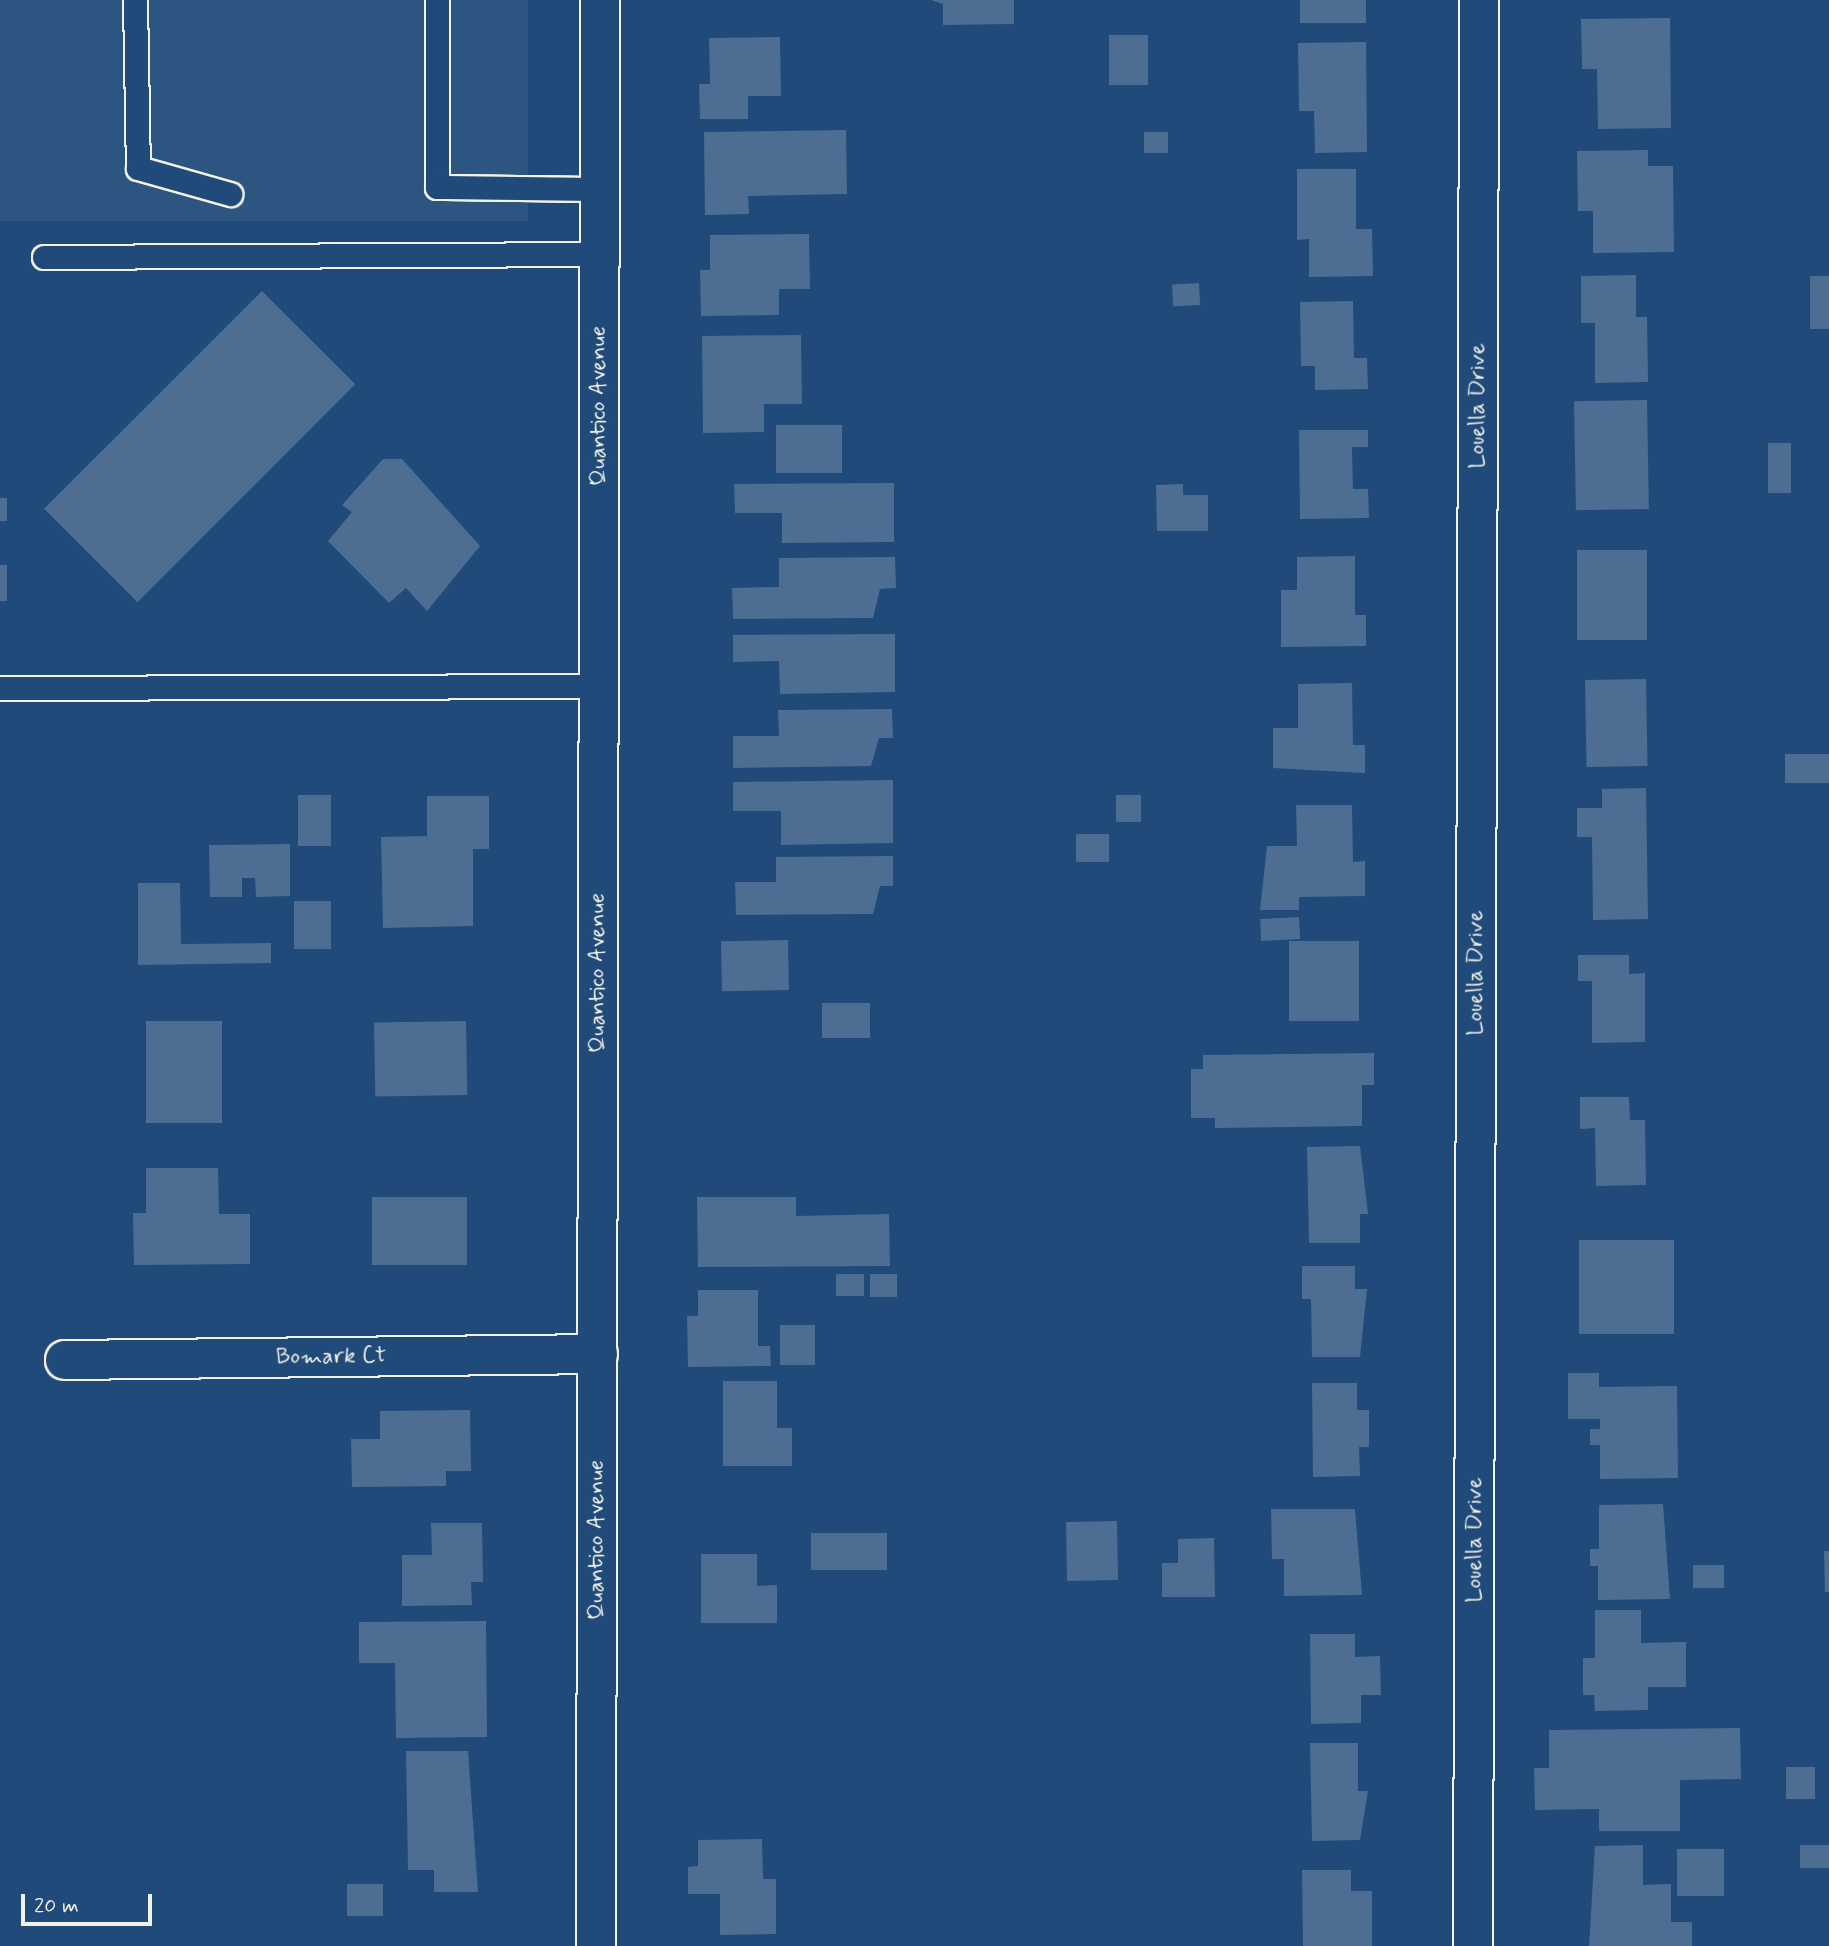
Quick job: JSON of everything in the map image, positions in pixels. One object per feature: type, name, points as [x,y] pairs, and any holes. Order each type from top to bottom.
[{"type":"street","name":"Quantico Avenue","points":[[596,1946],[600,0]]},
{"type":"street","name":"Louella Drive","points":[[1474,1946],[1479,0]]},
{"type":"street","name":"Bomark Ct","points":[[65,1360],[598,1354]]},
{"type":"lane","points":[[135,0],[138,168],[230,194]]},
{"type":"lane","points":[[437,0],[437,187],[600,189]]},
{"type":"lane","points":[[44,257],[599,254]]},
{"type":"lane","points":[[0,688],[599,686]]},
{"type":"shaded area","points":[[0,0],[528,0],[528,221],[0,221]]},
{"type":"building","points":[[931,0],[1014,0],[1014,24],[943,25],[943,4]]},
{"type":"building","points":[[1300,0],[1366,0],[1366,23],[1300,23]]},
{"type":"building","points":[[1670,18],[1671,128],[1598,129],[1597,69],[1582,69],[1581,19]]},
{"type":"building","points":[[1109,35],[1148,35],[1148,85],[1109,85]]},
{"type":"building","points":[[780,37],[781,96],[748,96],[748,119],[700,119],[699,84],[710,84],[709,38]]},
{"type":"building","points":[[1366,42],[1367,152],[1315,153],[1314,111],[1299,111],[1298,43]]},
{"type":"building","points":[[846,130],[847,194],[748,196],[749,214],[705,215],[704,132]]},
{"type":"building","points":[[1144,132],[1168,132],[1168,153],[1144,153]]},
{"type":"building","points":[[1648,150],[1648,166],[1673,166],[1674,252],[1593,253],[1593,211],[1578,211],[1577,151]]},
{"type":"building","points":[[1297,169],[1356,169],[1356,229],[1372,229],[1373,276],[1309,277],[1309,239],[1297,240]]},
{"type":"building","points":[[809,234],[810,289],[779,289],[779,315],[701,316],[700,270],[710,270],[710,235]]},
{"type":"building","points":[[1636,275],[1636,317],[1647,317],[1648,382],[1595,383],[1595,323],[1581,323],[1581,276]]},
{"type":"building","points":[[1810,276],[1829,276],[1829,329],[1810,329]]},
{"type":"building","points":[[1199,283],[1200,305],[1173,306],[1172,284]]},
{"type":"building","points":[[262,291],[355,384],[138,602],[44,509]]},
{"type":"building","points":[[1353,301],[1354,358],[1367,358],[1368,389],[1315,390],[1315,366],[1301,366],[1300,302]]},
{"type":"building","points":[[801,335],[802,404],[764,404],[764,432],[703,433],[702,336]]},
{"type":"building","points":[[1647,400],[1649,509],[1576,510],[1574,401]]},
{"type":"building","points":[[776,425],[842,425],[842,473],[776,473]]},
{"type":"building","points":[[1299,430],[1368,430],[1368,447],[1352,447],[1353,489],[1368,489],[1369,518],[1300,519]]},
{"type":"building","points":[[1768,443],[1791,443],[1791,493],[1768,493]]},
{"type":"building","points":[[383,459],[402,459],[480,546],[427,611],[406,588],[389,603],[328,541],[352,512],[342,505]]},
{"type":"building","points":[[894,483],[894,542],[782,543],[782,513],[735,513],[734,484]]},
{"type":"building","points":[[1183,484],[1183,495],[1208,495],[1208,531],[1157,531],[1156,485]]},
{"type":"building","points":[[0,498],[7,498],[7,521],[0,521]]},
{"type":"building","points":[[1577,550],[1647,550],[1647,640],[1577,640]]},
{"type":"building","points":[[1355,556],[1355,615],[1366,615],[1366,646],[1281,647],[1281,590],[1297,590],[1297,557]]},
{"type":"building","points":[[895,557],[896,588],[880,589],[873,618],[733,619],[732,588],[779,587],[779,558]]},
{"type":"building","points":[[0,565],[7,565],[7,601],[0,601]]},
{"type":"building","points":[[895,634],[895,692],[780,694],[779,661],[733,662],[733,635]]},
{"type":"building","points":[[1646,679],[1648,766],[1587,767],[1585,680]]},
{"type":"building","points":[[1352,683],[1353,745],[1365,745],[1365,773],[1273,768],[1273,728],[1298,728],[1298,684]]},
{"type":"building","points":[[892,709],[893,738],[879,738],[871,766],[733,768],[733,736],[779,736],[778,710]]},
{"type":"building","points":[[1785,754],[1829,754],[1829,783],[1785,783]]},
{"type":"building","points":[[893,780],[893,843],[781,845],[781,811],[733,811],[733,782]]},
{"type":"building","points":[[1646,788],[1648,919],[1593,920],[1592,837],[1577,837],[1577,808],[1602,808],[1602,789]]},
{"type":"building","points":[[298,795],[331,795],[331,846],[298,846]]},
{"type":"building","points":[[1116,795],[1141,795],[1141,822],[1116,822]]},
{"type":"building","points":[[427,796],[489,796],[489,849],[473,849],[473,926],[383,928],[381,837],[427,836]]},
{"type":"building","points":[[1296,805],[1352,805],[1353,862],[1365,861],[1365,896],[1299,897],[1299,910],[1260,910],[1267,846],[1297,846]]},
{"type":"building","points":[[1076,834],[1109,834],[1109,862],[1076,862]]},
{"type":"building","points":[[290,844],[290,896],[256,897],[255,878],[242,878],[242,897],[210,897],[209,845]]},
{"type":"building","points":[[893,856],[893,886],[880,886],[873,914],[736,915],[735,882],[776,882],[776,857]]},
{"type":"building","points":[[138,883],[180,883],[181,944],[271,943],[271,963],[138,965]]},
{"type":"building","points":[[294,901],[331,901],[331,949],[294,949]]},
{"type":"building","points":[[1299,917],[1300,939],[1261,941],[1260,919]]},
{"type":"building","points":[[788,940],[789,990],[722,991],[721,941]]},
{"type":"building","points":[[1289,941],[1359,941],[1359,1021],[1289,1021]]},
{"type":"building","points":[[1578,955],[1629,955],[1629,974],[1645,973],[1645,1042],[1592,1043],[1592,981],[1578,981]]},
{"type":"building","points":[[822,1003],[870,1003],[870,1038],[822,1038]]},
{"type":"building","points":[[146,1021],[222,1021],[222,1123],[146,1123]]},
{"type":"building","points":[[466,1021],[467,1095],[375,1097],[374,1023]]},
{"type":"building","points":[[1374,1053],[1374,1085],[1362,1085],[1362,1126],[1215,1128],[1215,1118],[1191,1118],[1191,1069],[1203,1069],[1203,1055]]},
{"type":"building","points":[[1580,1097],[1629,1097],[1630,1120],[1645,1120],[1646,1185],[1596,1186],[1595,1128],[1580,1129]]},
{"type":"building","points":[[1360,1146],[1368,1214],[1360,1214],[1360,1243],[1309,1243],[1307,1147]]},
{"type":"building","points":[[146,1168],[218,1168],[219,1214],[250,1214],[250,1264],[134,1265],[133,1213],[146,1213]]},
{"type":"building","points":[[372,1197],[467,1197],[467,1265],[372,1265]]},
{"type":"building","points":[[697,1197],[796,1197],[796,1216],[889,1214],[890,1266],[698,1267]]},
{"type":"building","points":[[1579,1240],[1674,1240],[1674,1334],[1579,1334]]},
{"type":"building","points":[[1302,1266],[1355,1266],[1355,1289],[1367,1289],[1360,1357],[1312,1357],[1311,1299],[1302,1299]]},
{"type":"building","points":[[836,1274],[864,1274],[864,1296],[836,1296]]},
{"type":"building","points":[[870,1274],[897,1274],[897,1297],[870,1297]]},
{"type":"building","points":[[698,1290],[758,1290],[758,1346],[770,1346],[771,1366],[688,1367],[687,1316],[698,1316]]},
{"type":"building","points":[[780,1325],[815,1325],[815,1365],[780,1365]]},
{"type":"building","points":[[1568,1373],[1599,1373],[1599,1387],[1677,1386],[1678,1478],[1600,1479],[1600,1445],[1590,1445],[1590,1429],[1600,1429],[1600,1419],[1568,1419]]},
{"type":"building","points":[[723,1381],[777,1381],[777,1428],[792,1428],[792,1466],[723,1466]]},
{"type":"building","points":[[1312,1383],[1357,1383],[1357,1410],[1369,1410],[1369,1447],[1359,1447],[1360,1476],[1313,1477]]},
{"type":"building","points":[[470,1410],[471,1471],[446,1471],[446,1486],[352,1487],[351,1439],[380,1439],[380,1411]]},
{"type":"building","points":[[1663,1504],[1670,1599],[1598,1600],[1598,1566],[1590,1566],[1590,1549],[1599,1549],[1599,1505]]},
{"type":"building","points":[[1271,1509],[1355,1509],[1362,1595],[1284,1596],[1284,1559],[1272,1559]]},
{"type":"building","points":[[1117,1521],[1118,1580],[1067,1581],[1066,1522]]},
{"type":"building","points":[[431,1523],[482,1523],[483,1582],[471,1582],[472,1605],[402,1606],[402,1555],[432,1555]]},
{"type":"building","points":[[811,1533],[887,1533],[887,1570],[811,1570]]},
{"type":"building","points":[[1214,1538],[1215,1597],[1162,1597],[1162,1563],[1178,1563],[1178,1539]]},
{"type":"building","points":[[1824,1551],[1829,1551],[1829,1592],[1825,1592]]},
{"type":"building","points":[[701,1554],[757,1554],[757,1586],[777,1585],[777,1623],[701,1623]]},
{"type":"building","points":[[1693,1565],[1724,1565],[1724,1588],[1693,1588]]},
{"type":"building","points":[[1595,1610],[1641,1610],[1641,1643],[1686,1642],[1686,1687],[1648,1687],[1648,1710],[1595,1711],[1594,1695],[1583,1695],[1583,1658],[1595,1658]]},
{"type":"building","points":[[486,1621],[487,1737],[396,1738],[395,1663],[359,1663],[359,1622]]},
{"type":"building","points":[[1310,1634],[1355,1634],[1355,1657],[1380,1656],[1381,1695],[1361,1695],[1361,1723],[1311,1724]]},
{"type":"building","points":[[1740,1728],[1741,1779],[1680,1780],[1680,1831],[1599,1831],[1599,1809],[1535,1810],[1534,1768],[1549,1768],[1549,1730]]},
{"type":"building","points":[[1310,1743],[1358,1743],[1358,1791],[1368,1791],[1360,1840],[1312,1841]]},
{"type":"building","points":[[406,1751],[468,1751],[478,1892],[434,1892],[434,1870],[408,1870]]},
{"type":"building","points":[[1786,1767],[1815,1767],[1815,1799],[1786,1799]]},
{"type":"building","points":[[762,1839],[763,1879],[776,1879],[776,1934],[720,1935],[720,1894],[688,1894],[688,1867],[698,1866],[698,1840]]},
{"type":"building","points":[[1643,1845],[1643,1885],[1671,1884],[1671,1922],[1692,1922],[1692,1946],[1589,1946],[1595,1846]]},
{"type":"building","points":[[1800,1845],[1829,1845],[1829,1868],[1800,1868]]},
{"type":"building","points":[[1677,1849],[1724,1849],[1724,1896],[1677,1896]]},
{"type":"building","points":[[1302,1870],[1351,1870],[1351,1891],[1372,1891],[1372,1946],[1303,1946]]},
{"type":"building","points":[[347,1884],[383,1884],[383,1916],[347,1916]]}]
